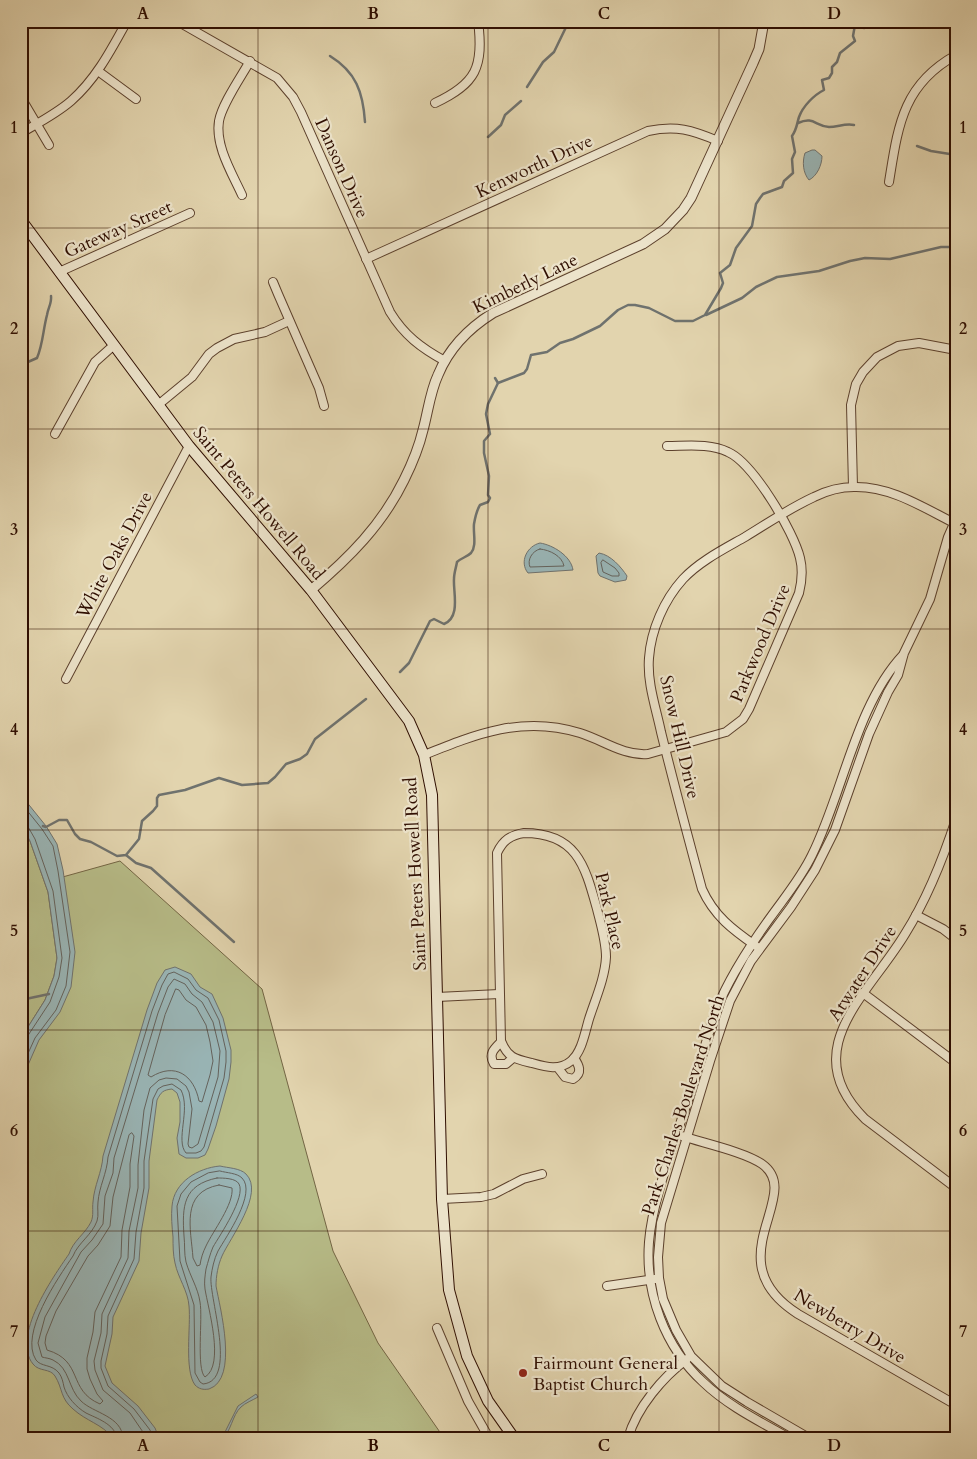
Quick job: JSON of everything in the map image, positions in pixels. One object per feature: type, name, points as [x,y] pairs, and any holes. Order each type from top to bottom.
[{"type":"main road","name":"Saint Peters Howell Road","points":[[21,220],[189,446],[311,590],[410,721],[424,755],[432,795],[442,1200],[449,1290],[467,1356],[488,1401],[514,1438]]},
{"type":"street","points":[[21,132],[71,101],[98,71],[127,21]]},
{"type":"street","name":"Danson Drive","points":[[177,21],[277,78],[294,97],[384,300],[396,322],[413,341],[445,360]]},
{"type":"street","points":[[434,103],[459,91],[473,76],[479,61],[478,21]]},
{"type":"street","name":"Kimberly Lane","points":[[311,590],[356,549],[387,510],[404,481],[415,456],[433,388],[445,360],[462,338],[493,313],[643,244],[665,229],[683,210],[691,198],[718,141],[759,49],[764,21]]},
{"type":"street","points":[[889,182],[898,127],[910,97],[930,72],[956,55]]},
{"type":"street","points":[[242,195],[221,146],[219,121],[226,103],[250,61]]},
{"type":"street","points":[[98,71],[136,99]]},
{"type":"street","points":[[23,101],[49,145]]},
{"type":"street","name":"Kenworth Drive","points":[[366,260],[648,131],[686,129],[718,141]]},
{"type":"street","name":"Gateway Street","points":[[59,272],[190,213]]},
{"type":"street","points":[[274,282],[319,388],[324,406]]},
{"type":"street","points":[[158,405],[192,376],[209,354],[217,348],[234,339],[265,332],[289,321]]},
{"type":"street","points":[[853,487],[851,405],[856,384],[862,372],[877,357],[898,346],[919,343],[956,350]]},
{"type":"street","points":[[55,434],[95,362],[114,345]]},
{"type":"street","name":"White Oaks Drive","points":[[66,679],[189,446]]},
{"type":"street","name":"Parkwood Drive","points":[[424,755],[492,730],[534,725],[556,727],[580,733],[638,755],[666,750],[726,732],[743,719],[789,617],[802,580],[802,567],[796,545],[780,516],[746,464],[728,452],[707,446],[667,446]]},
{"type":"street","name":"Snow Hill Drive","points":[[760,948],[718,916],[705,897],[700,883],[649,678],[649,658],[656,624],[678,585],[699,566],[815,496],[853,487],[867,488],[892,493],[955,522]]},
{"type":"street","name":"Park Charles Boulevard North","points":[[809,1438],[722,1386],[691,1356],[669,1314],[659,1278],[658,1257],[661,1223],[725,1015],[740,981],[760,948],[805,886],[835,830],[861,753],[888,692],[898,675],[904,653],[930,599],[943,552],[955,522]]},
{"type":"street","name":"Park Charles Boulevard North","points":[[788,1438],[714,1393],[684,1361],[675,1348],[661,1320],[650,1280],[648,1260],[651,1225],[654,1208],[716,1010],[735,970],[812,856],[872,702],[889,670],[904,653]]},
{"type":"street","name":"Atwater Drive","points":[[956,819],[942,860],[916,915],[890,957],[850,1011],[838,1038],[836,1053],[838,1075],[846,1096],[855,1109],[865,1119],[956,1188]]},
{"type":"street","points":[[825,826],[835,830]]},
{"type":"street","name":"Park Place","points":[[534,833],[554,837],[564,843],[578,856],[587,873],[606,949],[605,968],[579,1049],[574,1058],[580,1066],[580,1071],[573,1079],[565,1077],[558,1068],[551,1068],[513,1058],[506,1064],[494,1064],[491,1054],[501,1042],[497,853],[504,841],[517,834],[534,833]]},
{"type":"street","points":[[916,915],[956,938]]},
{"type":"street","points":[[863,993],[956,1063]]},
{"type":"street","points":[[437,997],[499,994]]},
{"type":"street","points":[[501,1042],[507,1054],[513,1058]]},
{"type":"street","points":[[558,1068],[571,1062],[574,1058]]},
{"type":"street","name":"Newberry Drive","points":[[677,1135],[750,1158],[762,1164],[768,1170],[775,1188],[761,1243],[760,1265],[768,1285],[779,1301],[798,1314],[956,1405]]},
{"type":"street","points":[[442,1200],[494,1194],[523,1179],[542,1174]]},
{"type":"street","points":[[607,1286],[659,1278]]},
{"type":"street","points":[[437,1328],[468,1401],[489,1438]]},
{"type":"street","points":[[628,1438],[650,1396],[665,1377],[691,1356]]},
{"type":"green space","points":[[21,824],[30,841],[48,892],[57,958],[54,976],[45,1000],[21,1038]]},
{"type":"green space","points":[[120,861],[262,989],[333,1251],[378,1343],[444,1438],[21,1438],[21,1065],[62,972],[59,878]]},
{"type":"water","points":[[815,150],[822,156],[822,159],[817,173],[809,180],[804,171],[804,160],[805,153]]},
{"type":"water","points":[[540,543],[561,552],[569,560],[573,570],[528,573],[525,569],[524,559],[531,547]]},
{"type":"water","points":[[599,553],[608,556],[622,569],[627,576],[626,580],[615,582],[600,576],[596,556]]},
{"type":"water","points":[[21,795],[46,826],[57,844],[63,870],[75,952],[71,987],[60,1012],[39,1040],[21,1081],[21,1038],[45,1000],[54,976],[57,958],[48,892],[30,841],[21,824]]},
{"type":"water","points":[[175,967],[191,974],[200,987],[212,994],[223,1018],[231,1050],[229,1079],[208,1149],[205,1155],[198,1158],[186,1158],[179,1154],[177,1138],[180,1122],[180,1102],[177,1093],[172,1089],[166,1090],[161,1093],[157,1100],[149,1161],[149,1188],[141,1233],[139,1261],[113,1317],[112,1334],[105,1366],[112,1383],[138,1406],[155,1428],[159,1438],[113,1438],[104,1429],[78,1413],[69,1405],[53,1374],[33,1364],[28,1352],[27,1339],[31,1323],[45,1292],[73,1245],[91,1222],[94,1196],[103,1156],[147,1010],[157,983],[165,970]]},
{"type":"water","points":[[220,1166],[237,1169],[246,1174],[251,1182],[251,1192],[249,1204],[222,1256],[217,1274],[216,1286],[225,1342],[223,1372],[218,1383],[209,1389],[203,1389],[195,1385],[190,1369],[189,1306],[187,1295],[174,1260],[172,1206],[177,1190],[188,1178],[212,1167]]},
{"type":"water","points":[[256,1394],[258,1397],[238,1410],[228,1432],[222,1438],[238,1406]]},
{"type":"waterway","points":[[527,87],[543,62],[554,52],[569,21]]},
{"type":"waterway","points":[[400,672],[409,663],[430,621],[434,619],[444,624],[453,616],[455,604],[454,577],[457,562],[473,550],[474,524],[477,512],[480,505],[488,502],[490,498],[488,495],[489,476],[484,453],[484,441],[490,434],[486,414],[488,404],[498,383],[524,373],[531,355],[547,352],[560,343],[600,326],[618,310],[628,305],[649,308],[675,321],[693,321],[705,315],[723,283],[720,273],[730,265],[736,248],[752,226],[756,204],[763,194],[782,187],[784,181],[793,173],[792,159],[795,152],[792,136],[803,109],[809,101],[824,90],[822,80],[829,78],[832,73],[832,67],[837,62],[840,53],[855,41],[853,36],[855,25],[858,24],[864,28],[871,21]]},
{"type":"waterway","points":[[330,56],[339,62],[352,76],[360,92],[365,122]]},
{"type":"waterway","points":[[488,137],[501,125],[505,115],[521,101]]},
{"type":"waterway","points":[[798,123],[811,121],[829,127],[854,125]]},
{"type":"waterway","points":[[917,146],[931,151],[956,155]]},
{"type":"waterway","points":[[706,315],[742,298],[756,287],[777,277],[819,271],[865,258],[890,259],[941,247],[956,247]]},
{"type":"waterway","points":[[21,365],[37,358],[51,296]]},
{"type":"waterway","points":[[495,378],[498,383]]},
{"type":"waterway","points":[[43,826],[46,827],[59,820],[67,820],[80,839],[91,842],[117,856],[126,855],[139,839],[142,821],[157,806],[159,795],[185,790],[219,778],[242,785],[268,783],[286,764],[300,759],[307,754],[315,739],[366,699]]},
{"type":"waterway","points":[[126,855],[136,863],[151,868],[234,942]]},
{"type":"waterway","points":[[21,1000],[49,994]]},
{"type":"place","name":"Fairmount General Baptist Church","points":[[523,1373]]}]
